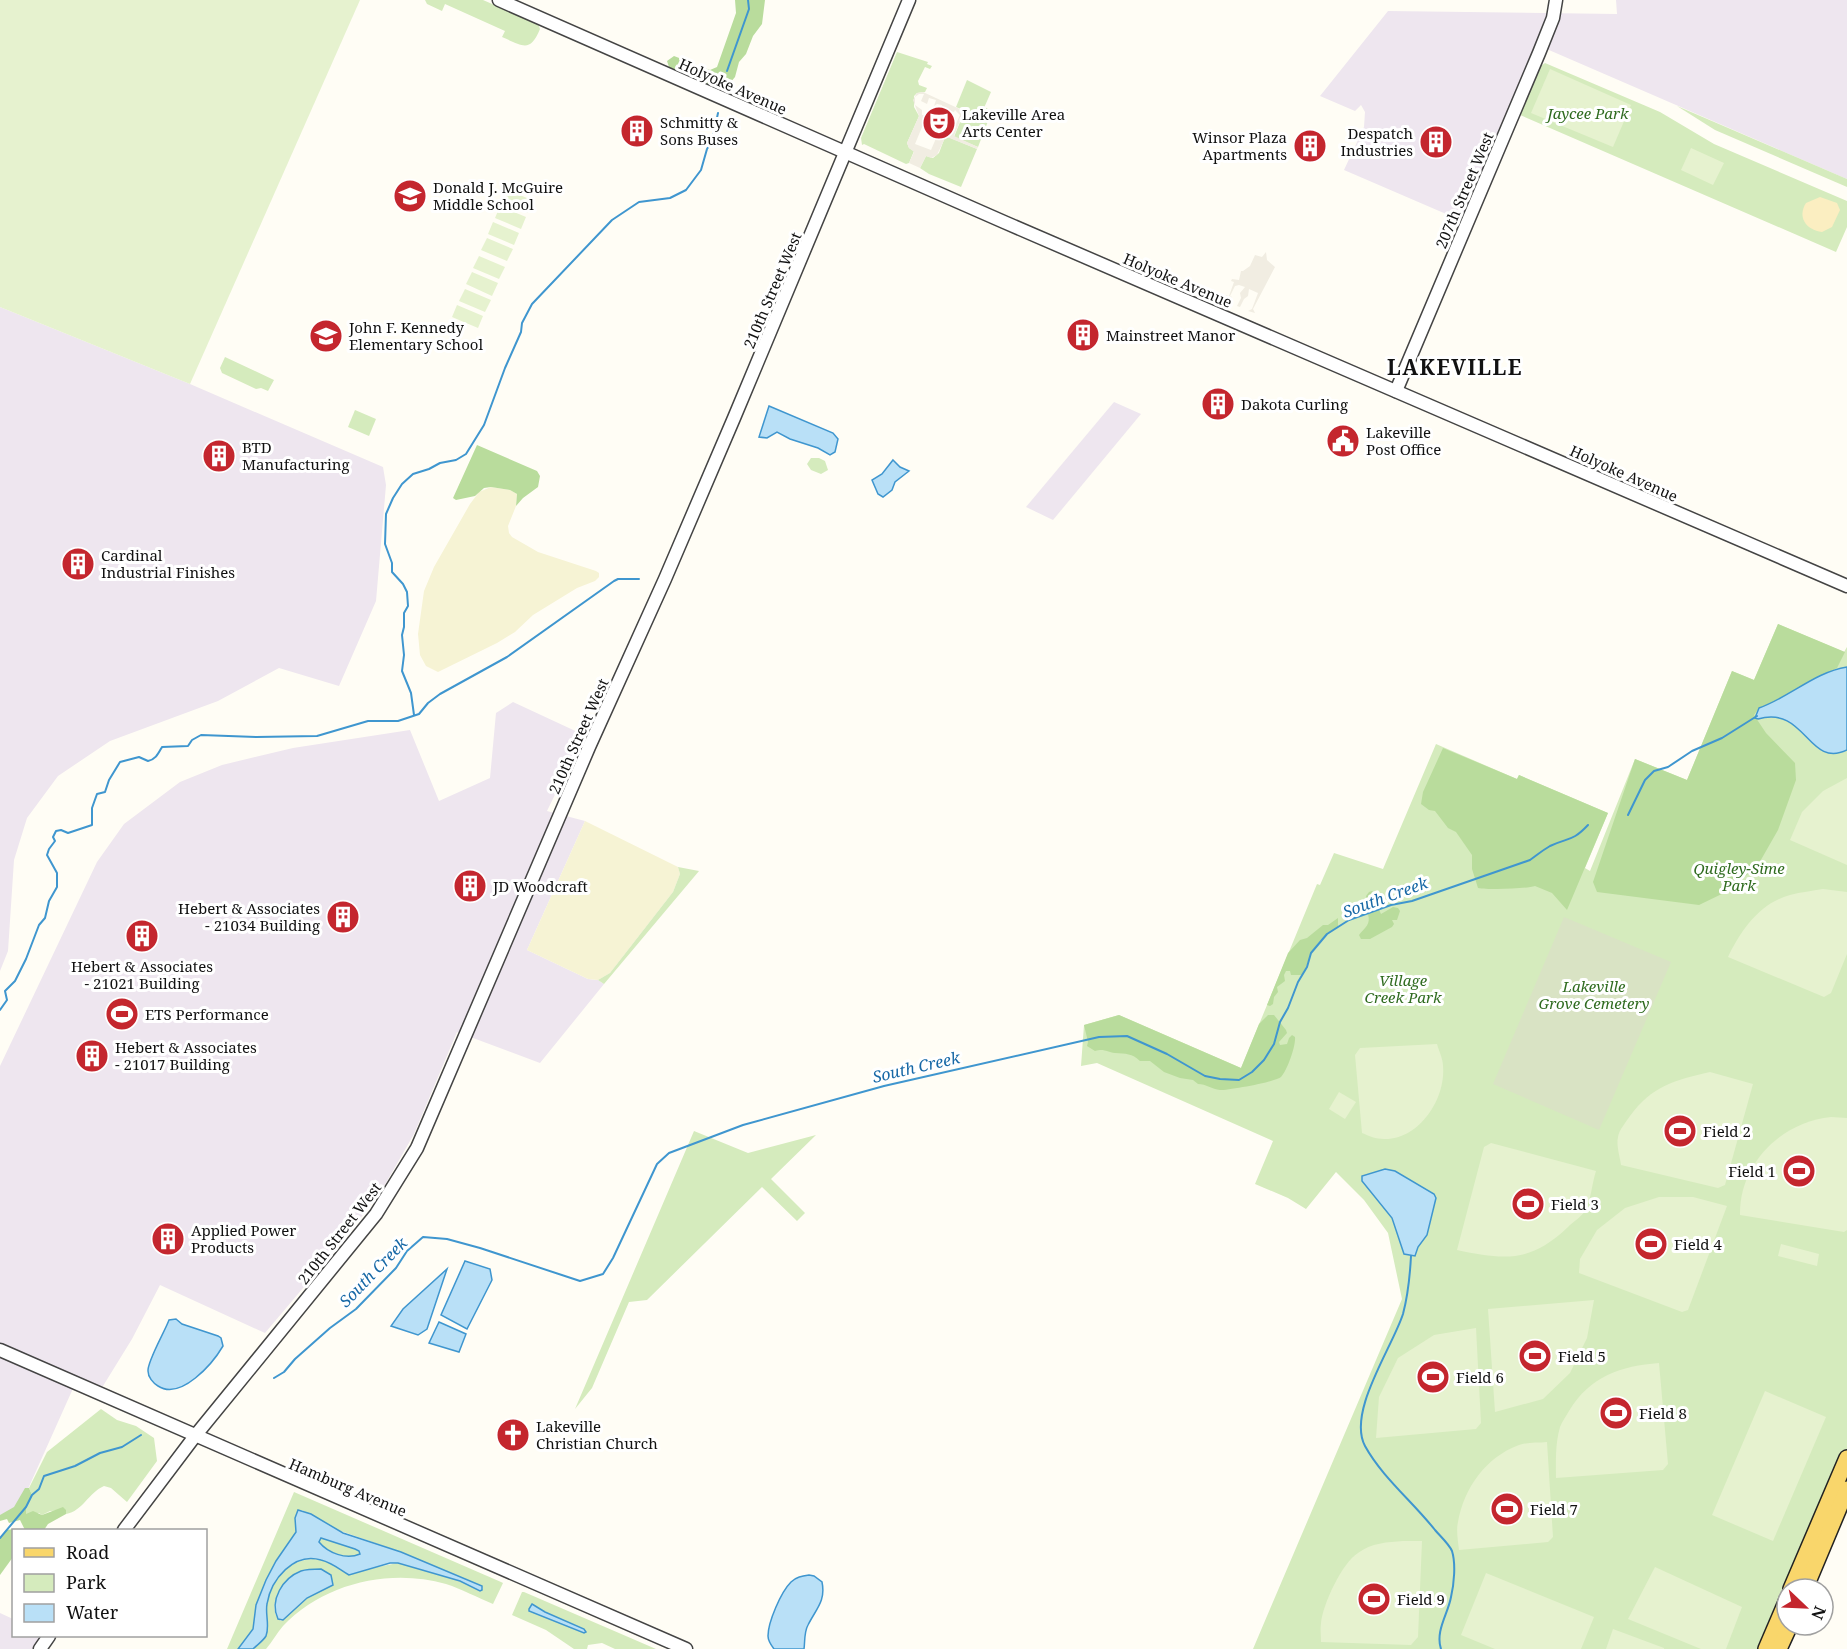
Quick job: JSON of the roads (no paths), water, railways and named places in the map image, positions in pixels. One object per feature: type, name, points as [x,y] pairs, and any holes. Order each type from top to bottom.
[{"type":"main road","points":[[1796,1577],[1847,1458]]},
{"type":"main road","points":[[1810,1577],[1847,1490]]},
{"type":"main road","points":[[1766,1649],[1775,1628]]},
{"type":"street","name":"Holyoke Avenue","points":[[498,0],[1847,586]]},
{"type":"street","name":"210th Street West","points":[[125,1529],[195,1436],[376,1214],[417,1148],[585,756],[701,496],[909,0]]},
{"type":"street","name":"207th Street West","points":[[1396,391],[1539,53],[1553,18],[1556,0]]},
{"type":"street","name":"Hamburg Avenue","points":[[0,1350],[686,1649]]},
{"type":"water","points":[[769,406],[833,433],[838,439],[835,452],[830,455],[777,432],[767,438],[759,437]]},
{"type":"water","points":[[893,460],[900,467],[909,471],[895,482],[892,490],[883,497],[878,494],[872,480],[882,474]]},
{"type":"water","points":[[1847,667],[1847,750],[1834,754],[1823,751],[1787,721],[1774,717],[1755,718],[1759,708],[1813,679]]},
{"type":"water","points":[[1385,1169],[1395,1171],[1434,1194],[1436,1198],[1427,1235],[1418,1247],[1415,1256],[1404,1254],[1392,1218],[1362,1181],[1362,1176]]},
{"type":"water","points":[[465,1261],[490,1269],[492,1280],[467,1329],[441,1315]]},
{"type":"water","points":[[447,1269],[427,1329],[418,1335],[391,1326],[403,1309]]},
{"type":"water","points":[[176,1319],[182,1324],[218,1336],[223,1346],[212,1362],[195,1378],[176,1388],[167,1389],[153,1382],[148,1373],[148,1367],[169,1320]]},
{"type":"water","points":[[439,1322],[466,1334],[459,1352],[429,1343]]},
{"type":"water","points":[[298,1510],[311,1514],[343,1533],[401,1552],[482,1586],[482,1590],[460,1581],[398,1563],[390,1563],[349,1575],[325,1561],[302,1560],[285,1570],[273,1585],[267,1604],[268,1628],[265,1638],[253,1649],[238,1649],[253,1629],[256,1605],[266,1580],[296,1532],[295,1518]],"holes":[[[321,1538],[355,1549],[360,1554],[343,1556],[332,1552],[319,1542]]]},
{"type":"water","points":[[321,1569],[331,1575],[333,1585],[307,1598],[283,1620],[278,1619],[275,1604],[283,1584],[301,1571]]},
{"type":"water","points":[[809,1575],[822,1582],[823,1594],[820,1605],[807,1628],[804,1649],[774,1649],[768,1636],[779,1600],[793,1580]]},
{"type":"water","points":[[532,1604],[584,1629],[586,1632],[529,1611]]},
{"type":"waterway","points":[[727,71],[749,9],[748,0]]},
{"type":"waterway","points":[[414,715],[411,693],[402,671],[404,655],[402,635],[404,613],[408,606],[407,592],[392,572],[392,563],[385,544],[386,514],[393,498],[402,484],[413,474],[440,463],[456,460],[466,454],[484,425],[521,332],[522,323],[532,304],[612,220],[639,202],[670,198],[686,190],[701,170],[707,149],[712,141],[718,113]]},
{"type":"waterway","points":[[0,1010],[7,1000],[5,991],[15,981],[57,887],[57,873],[47,855],[55,841],[53,837],[56,831],[61,830],[68,833],[92,825],[92,808],[97,794],[105,792],[120,762],[139,757],[148,761],[156,756],[162,747],[188,746],[192,740],[201,735],[317,736],[368,721],[398,721],[419,714],[440,694],[507,657],[614,581],[639,579]]},
{"type":"waterway","name":"South Creek","points":[[1628,815],[1645,780],[1654,771],[1668,767],[1692,751],[1722,738],[1757,716]]},
{"type":"waterway","name":"South Creek","points":[[274,1378],[284,1372],[330,1328],[356,1309],[396,1268],[407,1251],[423,1237],[447,1239],[480,1248],[580,1281],[603,1274],[613,1258],[657,1164],[669,1153],[743,1125],[884,1086],[1099,1037],[1127,1036],[1167,1054],[1205,1076],[1239,1080],[1252,1072],[1264,1060],[1274,1044],[1280,1022],[1307,967],[1311,953],[1327,934],[1349,920],[1530,860],[1550,846],[1574,837],[1588,825]]},
{"type":"waterway","points":[[1411,1256],[1403,1314],[1366,1398],[1361,1432],[1365,1446],[1380,1468],[1452,1551],[1454,1580],[1441,1629],[1441,1649]]},
{"type":"waterway","name":"South Creek","points":[[0,1538],[39,1489],[44,1476],[75,1466],[100,1453],[122,1447],[141,1435]]},
{"type":"place","name":"Lakeville Area Arts Center","points":[[939,123]]},
{"type":"place","name":"Schmitty & Sons Buses","points":[[637,131]]},
{"type":"place","name":"Despatch Industries","points":[[1436,142]]},
{"type":"place","name":"Winsor Plaza Apartments","points":[[1310,146]]},
{"type":"place","name":"Donald J. McGuire Middle School","points":[[410,196]]},
{"type":"place","name":"Mainstreet Manor","points":[[1083,335]]},
{"type":"place","name":"John F. Kennedy Elementary School","points":[[326,336]]},
{"type":"place","name":"Dakota Curling","points":[[1218,404]]},
{"type":"place","name":"Lakeville Post Office","points":[[1343,441]]},
{"type":"place","name":"BTD Manufacturing","points":[[219,456]]},
{"type":"place","name":"Cardinal Industrial Finishes","points":[[78,564]]},
{"type":"place","name":"JD Woodcraft","points":[[470,886]]},
{"type":"place","name":"Hebert & Associates - 21034 Building","points":[[343,917]]},
{"type":"place","name":"Hebert & Associates - 21021 Building","points":[[142,936]]},
{"type":"place","name":"ETS Performance","points":[[122,1014]]},
{"type":"place","name":"Hebert & Associates - 21017 Building","points":[[92,1056]]},
{"type":"place","name":"Field 2","points":[[1680,1131]]},
{"type":"place","name":"Field 1","points":[[1799,1171]]},
{"type":"place","name":"Field 3","points":[[1528,1204]]},
{"type":"place","name":"Applied Power Products","points":[[168,1239]]},
{"type":"place","name":"Field 4","points":[[1651,1244]]},
{"type":"place","name":"Field 5","points":[[1535,1356]]},
{"type":"place","name":"Field 6","points":[[1433,1377]]},
{"type":"place","name":"Field 8","points":[[1616,1413]]},
{"type":"place","name":"Lakeville Christian Church","points":[[513,1435]]},
{"type":"place","name":"Field 7","points":[[1507,1509]]},
{"type":"place","name":"Field 9","points":[[1374,1599]]},
{"type":"district","name":"LAKEVILLE","points":[[1455,367]]},
{"type":"park label","name":"Jaycee Park","points":[[1588,113]]},
{"type":"park label","name":"Quigley-Sime Park","points":[[1739,876]]},
{"type":"park label","name":"Village Creek Park","points":[[1403,988]]},
{"type":"park label","name":"Lakeville Grove Cemetery","points":[[1594,994]]}]
